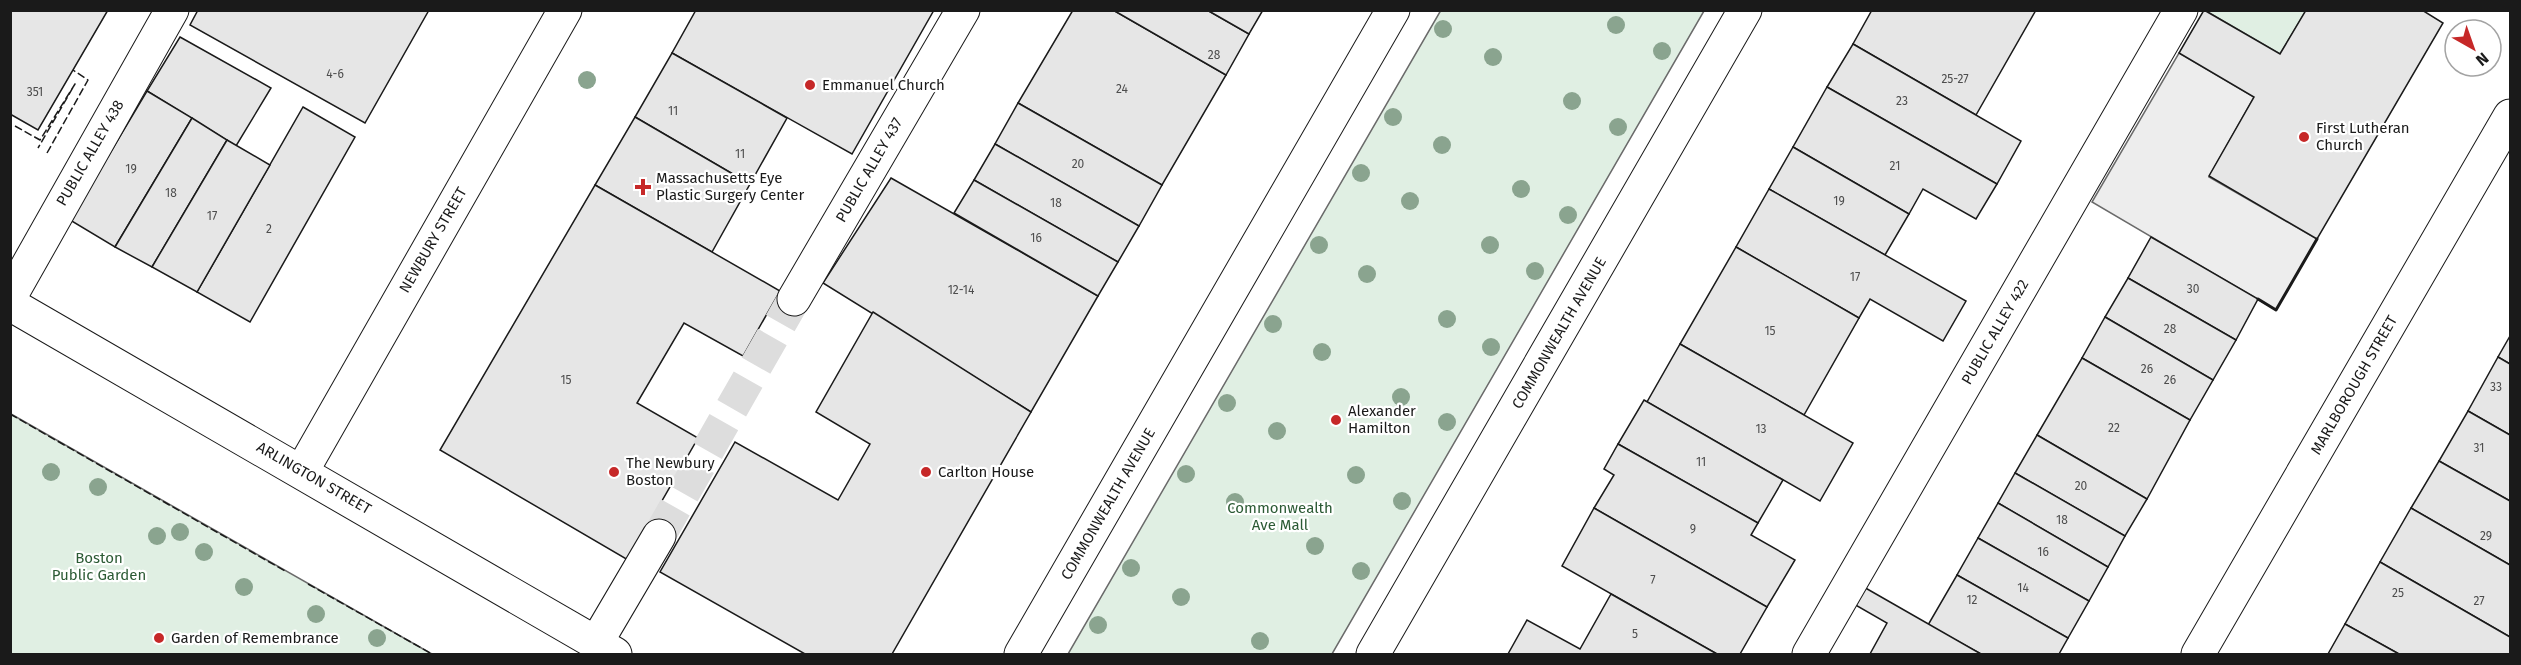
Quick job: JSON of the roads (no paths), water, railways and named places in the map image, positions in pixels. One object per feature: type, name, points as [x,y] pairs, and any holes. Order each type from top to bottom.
[{"type":"main road","name":"PUBLIC ALLEY 438","points":[[10,297],[172,10]]},
{"type":"main road","name":"NEWBURY STREET","points":[[302,471],[565,10]]},
{"type":"main road","name":"PUBLIC ALLEY 437","points":[[794,299],[963,10]]},
{"type":"main road","name":"COMMONWEALTH AVENUE","points":[[1021,654],[1393,10]]},
{"type":"main road","name":"COMMONWEALTH AVENUE","points":[[1373,654],[1745,10]]},
{"type":"main road","name":"PUBLIC ALLEY 422","points":[[1809,654],[2181,10]]},
{"type":"main road","name":"MARLBOROUGH STREET","points":[[2198,654],[2511,116]]},
{"type":"main road","name":"ARLINGTON STREET","points":[[10,304],[606,649]]},
{"type":"main road","points":[[606,649],[659,536]]},
{"type":"tunnel","points":[[659,536],[794,299]]},
{"type":"place","name":"Emmanuel Church","points":[[810,85]]},
{"type":"place","name":"First Lutheran Church","points":[[2304,137]]},
{"type":"place","name":"Massachusetts Eye Plastic Surgery Center","points":[[643,187]]},
{"type":"place","name":"Alexander Hamilton","points":[[1336,420]]},
{"type":"place","name":"The Newbury Boston","points":[[614,472]]},
{"type":"place","name":"Carlton House","points":[[926,472]]},
{"type":"place","name":"Garden of Remembrance","points":[[159,638]]},
{"type":"park label","name":"Commonwealth Ave Mall","points":[[1280,516]]},
{"type":"park label","name":"Boston Public Garden","points":[[99,566]]}]
